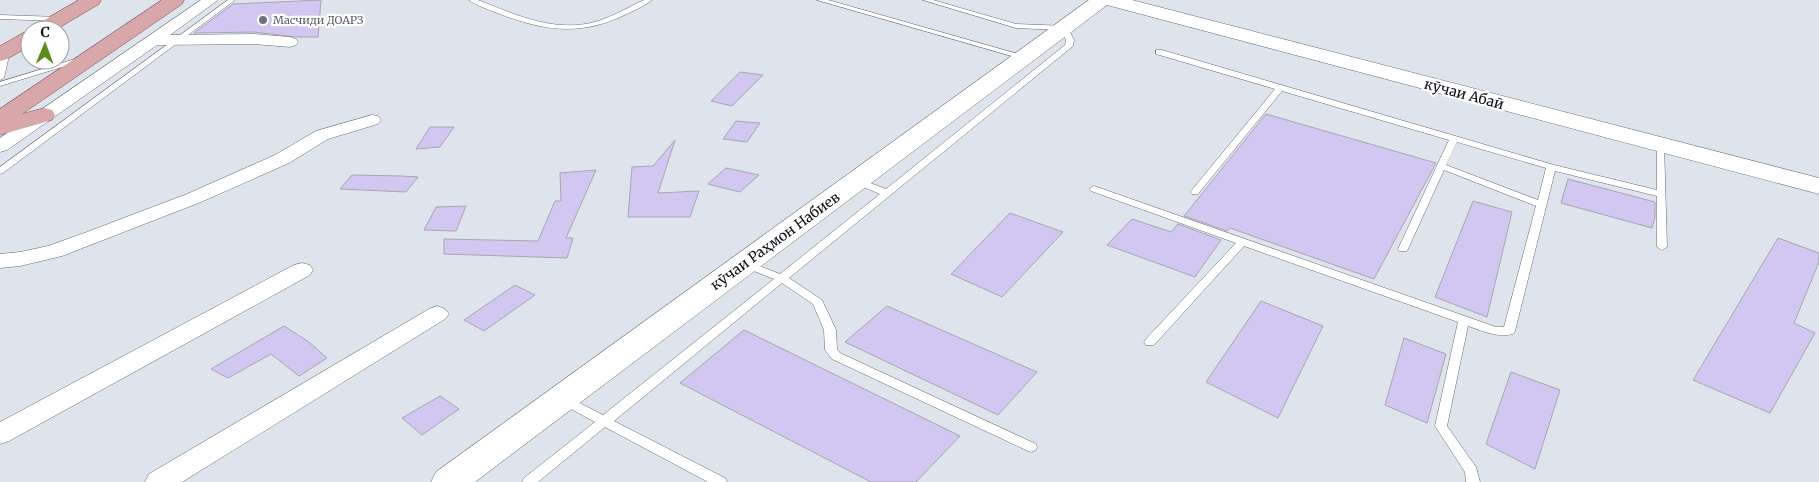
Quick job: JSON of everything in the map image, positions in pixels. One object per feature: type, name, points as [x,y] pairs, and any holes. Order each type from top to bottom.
[{"type":"main road","points":[[60,19],[92,0]]},
{"type":"main road","points":[[0,119],[175,0]]},
{"type":"main road","name":"кӯчаи Раҳмон Набиев","points":[[449,482],[1101,0]]},
{"type":"main road","name":"кӯчаи Абаӣ","points":[[1110,0],[1819,186]]},
{"type":"main road","points":[[3,53],[20,43]]},
{"type":"main road","points":[[0,128],[44,115]]},
{"type":"street","points":[[0,146],[211,0]]},
{"type":"street","points":[[153,40],[290,42]]},
{"type":"street","points":[[0,261],[54,251],[94,236],[194,198],[273,162],[322,135],[372,120]]},
{"type":"street","points":[[0,434],[302,270]]},
{"type":"street","points":[[159,482],[437,314]]},
{"type":"lane","points":[[0,171],[232,0]]},
{"type":"lane","points":[[472,0],[532,24],[553,28],[572,28],[596,24],[649,0]]},
{"type":"lane","points":[[820,0],[1025,57]]},
{"type":"lane","points":[[529,482],[1069,46],[1070,40],[1064,28],[1016,26],[926,0]]},
{"type":"lane","points":[[0,17],[60,19]]},
{"type":"lane","points":[[1158,52],[1551,167],[1662,194]]},
{"type":"lane","points":[[0,78],[3,53]]},
{"type":"lane","points":[[0,84],[88,58]]},
{"type":"lane","points":[[1195,192],[1280,88]]},
{"type":"lane","points":[[1403,249],[1454,138]]},
{"type":"lane","points":[[1661,146],[1662,247]]},
{"type":"lane","points":[[1441,166],[1541,205]]},
{"type":"lane","points":[[1094,189],[1495,332],[1509,331],[1551,167]]},
{"type":"lane","points":[[857,181],[887,193]]},
{"type":"lane","points":[[1150,342],[1242,242]]},
{"type":"lane","points":[[744,264],[782,278],[818,302],[830,330],[831,350],[836,356],[1031,447]]},
{"type":"lane","points":[[1464,320],[1441,426],[1471,471],[1473,482]]},
{"type":"lane","points":[[562,399],[720,482]]},
{"type":"building","name":"Масчиди ДОАРЗ","points":[[321,0],[318,37],[296,37],[254,32],[194,33],[233,4]]},
{"type":"building","points":[[740,72],[763,75],[732,106],[711,101]]},
{"type":"building","points":[[1266,114],[1436,163],[1374,279],[1230,228],[1227,231],[1184,216]]},
{"type":"building","points":[[736,121],[760,123],[747,142],[723,139]]},
{"type":"building","points":[[430,127],[454,127],[440,147],[416,149]]},
{"type":"building","points":[[675,140],[658,193],[699,191],[690,217],[628,217],[632,167],[653,166]]},
{"type":"building","points":[[726,168],[759,175],[740,192],[708,184]]},
{"type":"building","points":[[596,170],[566,238],[573,238],[567,258],[444,254],[444,239],[538,241],[555,201],[561,201],[560,173]]},
{"type":"building","points":[[352,175],[418,177],[406,192],[340,189]]},
{"type":"building","points":[[1568,179],[1655,202],[1655,217],[1652,228],[1561,203]]},
{"type":"building","points":[[1473,201],[1512,212],[1487,317],[1435,297]]},
{"type":"building","points":[[466,206],[456,231],[424,230],[436,207]]},
{"type":"building","points":[[1010,213],[1063,232],[1002,297],[951,274]]},
{"type":"building","points":[[1132,219],[1171,232],[1178,224],[1221,240],[1195,277],[1107,245]]},
{"type":"building","points":[[1778,238],[1819,253],[1819,262],[1794,323],[1815,333],[1770,413],[1693,380]]},
{"type":"building","points":[[515,285],[535,295],[484,331],[464,320]]},
{"type":"building","points":[[1261,301],[1323,326],[1278,418],[1206,382]]},
{"type":"building","points":[[887,306],[1037,372],[998,415],[845,342]]},
{"type":"building","points":[[284,326],[309,342],[327,358],[299,376],[271,354],[228,378],[211,369]]},
{"type":"building","points":[[744,330],[960,436],[916,482],[871,482],[680,383]]},
{"type":"building","points":[[1404,338],[1446,354],[1427,423],[1385,405]]},
{"type":"building","points":[[1511,372],[1560,390],[1535,469],[1486,444]]},
{"type":"building","points":[[440,396],[459,409],[422,435],[402,418]]},
{"type":"place","name":"Масчиди ДОАРЗ","points":[[263,20]]}]
